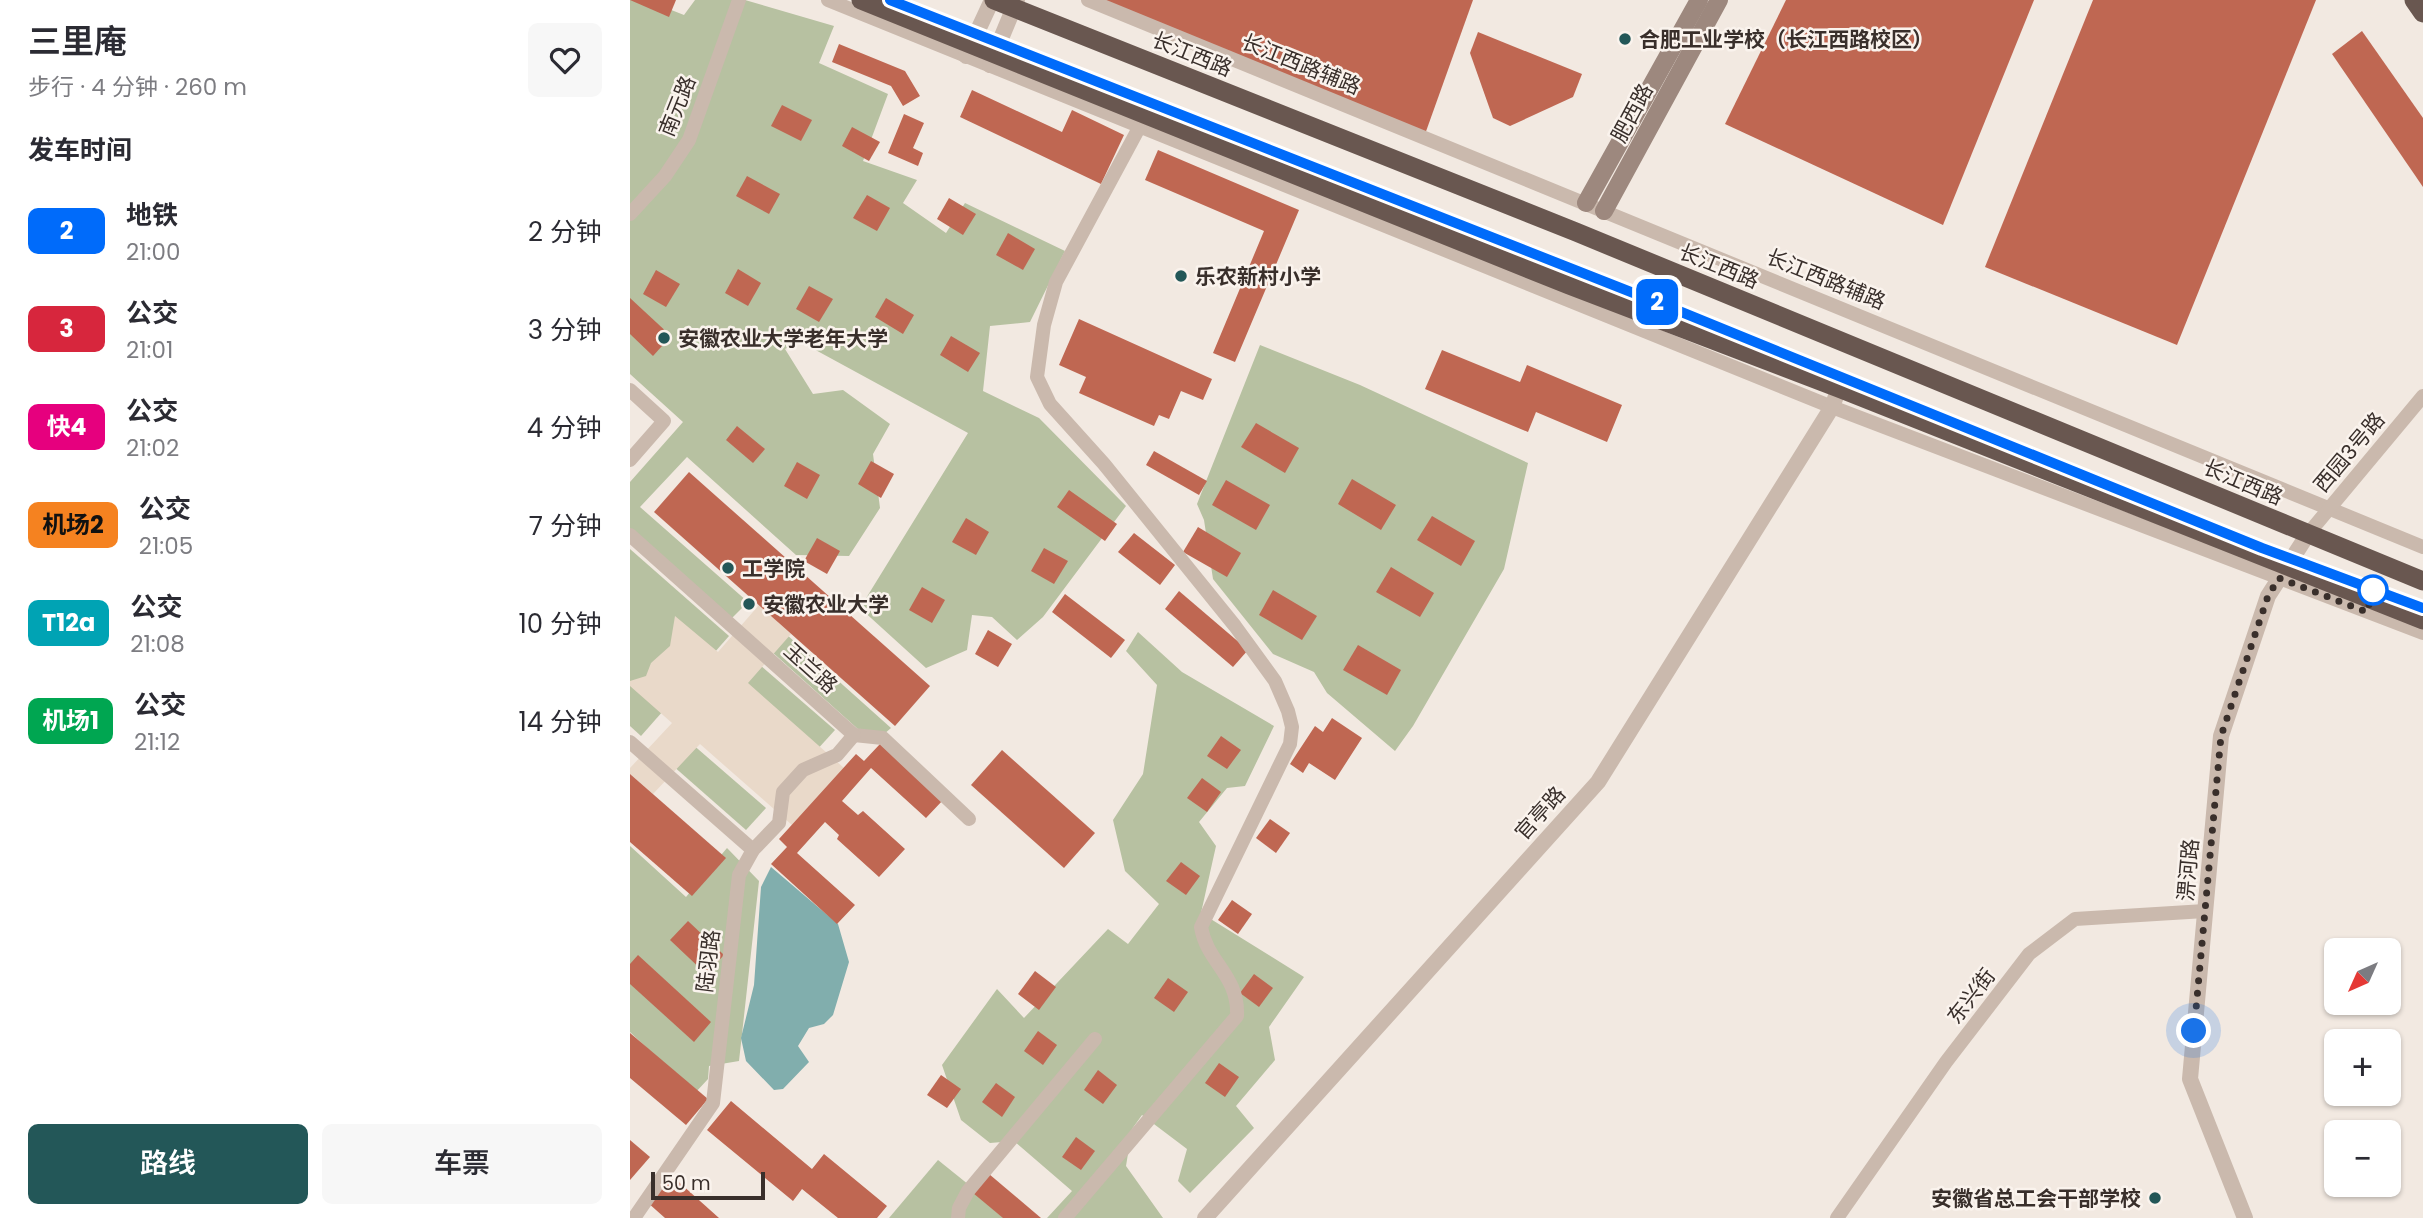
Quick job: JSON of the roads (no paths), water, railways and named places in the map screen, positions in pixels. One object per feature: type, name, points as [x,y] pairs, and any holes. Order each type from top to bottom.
[{"type":"highway","points":[[862,0],[969,51],[1839,388],[2283,572],[2423,620]]},
{"type":"highway","name":"长江西路","points":[[993,0],[1016,4],[2423,581]]},
{"type":"highway","points":[[2414,0],[2423,13]]},
{"type":"main road","name":"肥西路","points":[[1586,204],[1699,0]]},
{"type":"main road","name":"肥西路","points":[[1604,211],[1719,0]]},
{"type":"street","name":"南元路","points":[[630,214],[665,176],[689,140],[739,0]]},
{"type":"street","points":[[828,0],[969,51],[993,0]]},
{"type":"street","name":"长江西路辅路","points":[[1088,0],[2423,547]]},
{"type":"street","points":[[1016,4],[993,60],[1140,126],[1832,407],[2283,572],[2423,633]]},
{"type":"street","points":[[1065,1218],[1237,1016],[1238,998],[1234,987],[1204,943],[1201,927],[1290,744],[1292,727],[1288,710],[1275,681],[1243,637],[1104,464],[1050,404],[1037,377],[1044,325],[1056,282],[1140,126]]},
{"type":"street","name":"官亭路","points":[[1205,1218],[1598,782],[1832,407],[1839,388]]},
{"type":"street","points":[[630,390],[664,421],[630,460]]},
{"type":"street","name":"西园3号路","points":[[2308,534],[2423,396]]},
{"type":"street","name":"淠河路","points":[[2245,1218],[2190,1079],[2221,736],[2268,596],[2308,534]]},
{"type":"street","name":"玉兰路","points":[[630,535],[854,735],[883,738],[969,819]]},
{"type":"street","name":"陆羽路","points":[[634,1218],[713,1104],[739,875],[753,850],[779,822],[783,792],[803,770],[837,755],[854,735]]},
{"type":"street","points":[[630,741],[753,850]]},
{"type":"street","name":"东兴街","points":[[1837,1218],[1946,1062],[2029,954],[2075,919],[2205,911]]},
{"type":"street","points":[[958,1218],[958,1208],[968,1192],[1096,1039]]},
{"type":"water","points":[[771,867],[838,924],[849,962],[833,1015],[824,1024],[809,1028],[798,1046],[809,1062],[783,1089],[774,1090],[746,1061],[741,1038],[754,985],[761,887]]},
{"type":"metro line","name":"2","points":[[890,0],[1674,309],[2262,548],[2423,608]]},
{"type":"place","name":"合肥工业学校（长江西路校区）","points":[[1625,39]]},
{"type":"place","name":"乐农新村小学","points":[[1181,276]]},
{"type":"place","name":"安徽农业大学老年大学","points":[[664,338]]},
{"type":"place","name":"工学院","points":[[728,568]]},
{"type":"place","name":"安徽农业大学","points":[[749,604]]},
{"type":"place","name":"安徽省总工会干部学校","points":[[2155,1198]]}]
